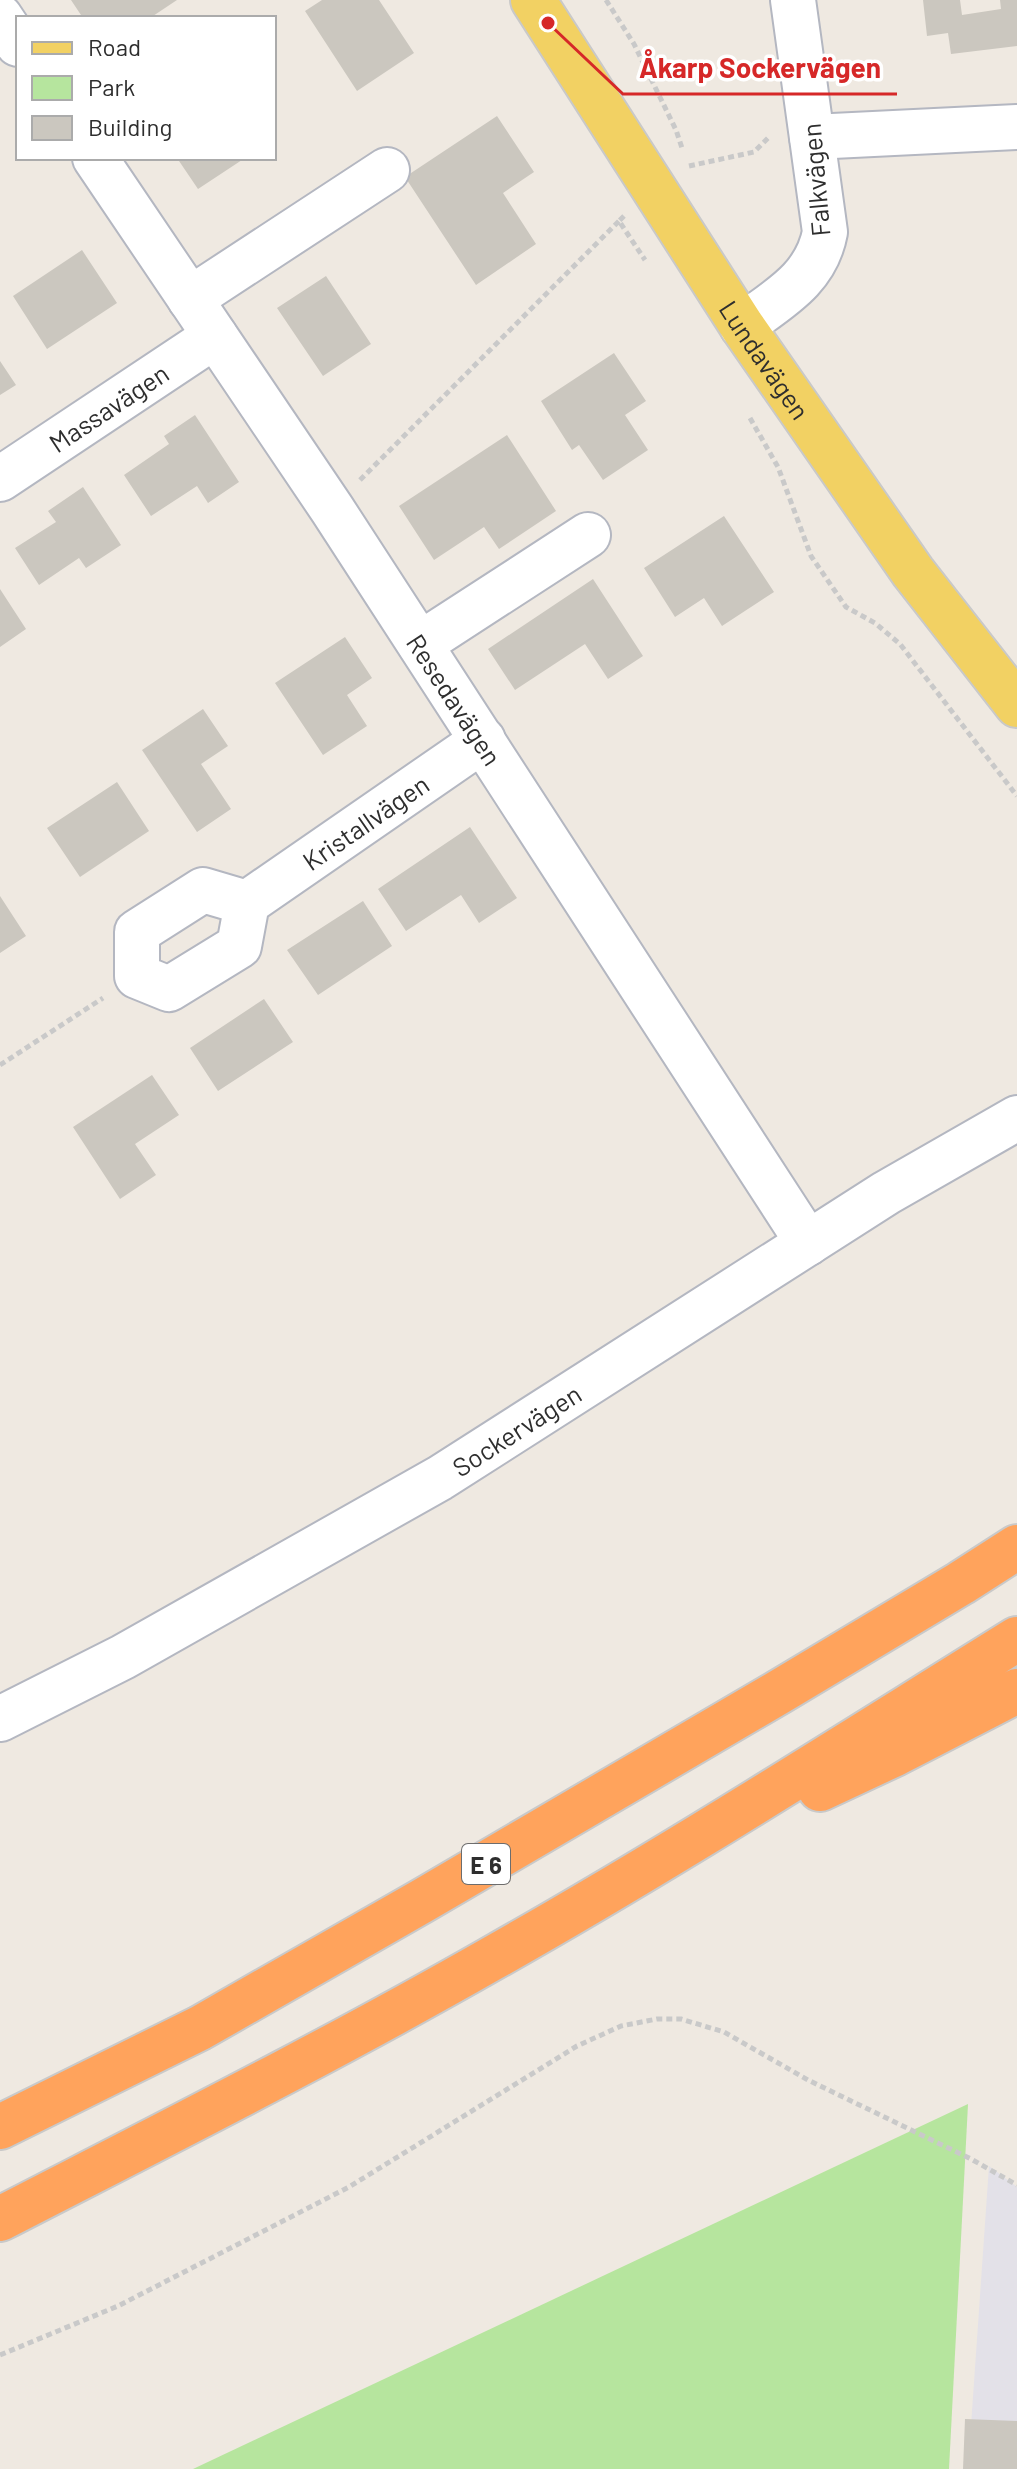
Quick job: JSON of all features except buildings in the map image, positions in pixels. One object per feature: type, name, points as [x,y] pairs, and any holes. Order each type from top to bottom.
[{"type":"highway","name":"E 6","points":[[0,2127],[200,2028],[422,1901],[961,1583],[1017,1544]]},
{"type":"highway","points":[[0,2219],[259,2087],[491,1959],[643,1870],[1017,1639]]},
{"type":"highway","points":[[643,1870],[895,1754],[1017,1691]]},
{"type":"main road","name":"Lundavägen","points":[[533,0],[742,326],[913,572],[1017,705]]},
{"type":"street","name":"Falkvägen","points":[[742,326],[796,286],[813,267],[825,232],[824,213],[791,136],[793,0]]},
{"type":"street","points":[[0,17],[16,41]]},
{"type":"street","points":[[791,136],[1017,127]]},
{"type":"street","name":"Resedavägen","points":[[96,160],[332,509],[808,1243]]},
{"type":"street","points":[[190,299],[387,170]]},
{"type":"street","name":"Massavägen","points":[[0,479],[215,336]]},
{"type":"street","points":[[420,644],[588,535]]},
{"type":"street","name":"Kristallvägen","points":[[247,903],[483,740]]},
{"type":"street","points":[[203,890],[247,903],[239,946],[169,989],[137,976],[137,932],[203,890]]},
{"type":"street","name":"Sockervägen","points":[[0,1719],[123,1657],[440,1478],[886,1193],[1017,1118]]},
{"type":"path","points":[[606,0],[659,92],[684,155],[683,170],[754,152],[791,136]]},
{"type":"path","points":[[332,509],[631,211]]},
{"type":"path","points":[[619,221],[645,260]]},
{"type":"path","points":[[741,405],[768,445],[811,556],[846,607],[875,623],[900,644],[1017,796]]},
{"type":"path","points":[[0,1065],[137,976]]},
{"type":"path","points":[[0,2355],[118,2306],[349,2187],[577,2046],[621,2026],[657,2019],[681,2019],[724,2032],[808,2080],[971,2159],[1017,2185]]},
{"type":"shaded area","points":[[989,2166],[1017,2187],[1017,2469],[968,2469]]},
{"type":"green space","points":[[968,2104],[949,2469],[193,2469]]},
{"type":"place","name":"Åkarp Sockervägen","points":[[548,23]]}]
